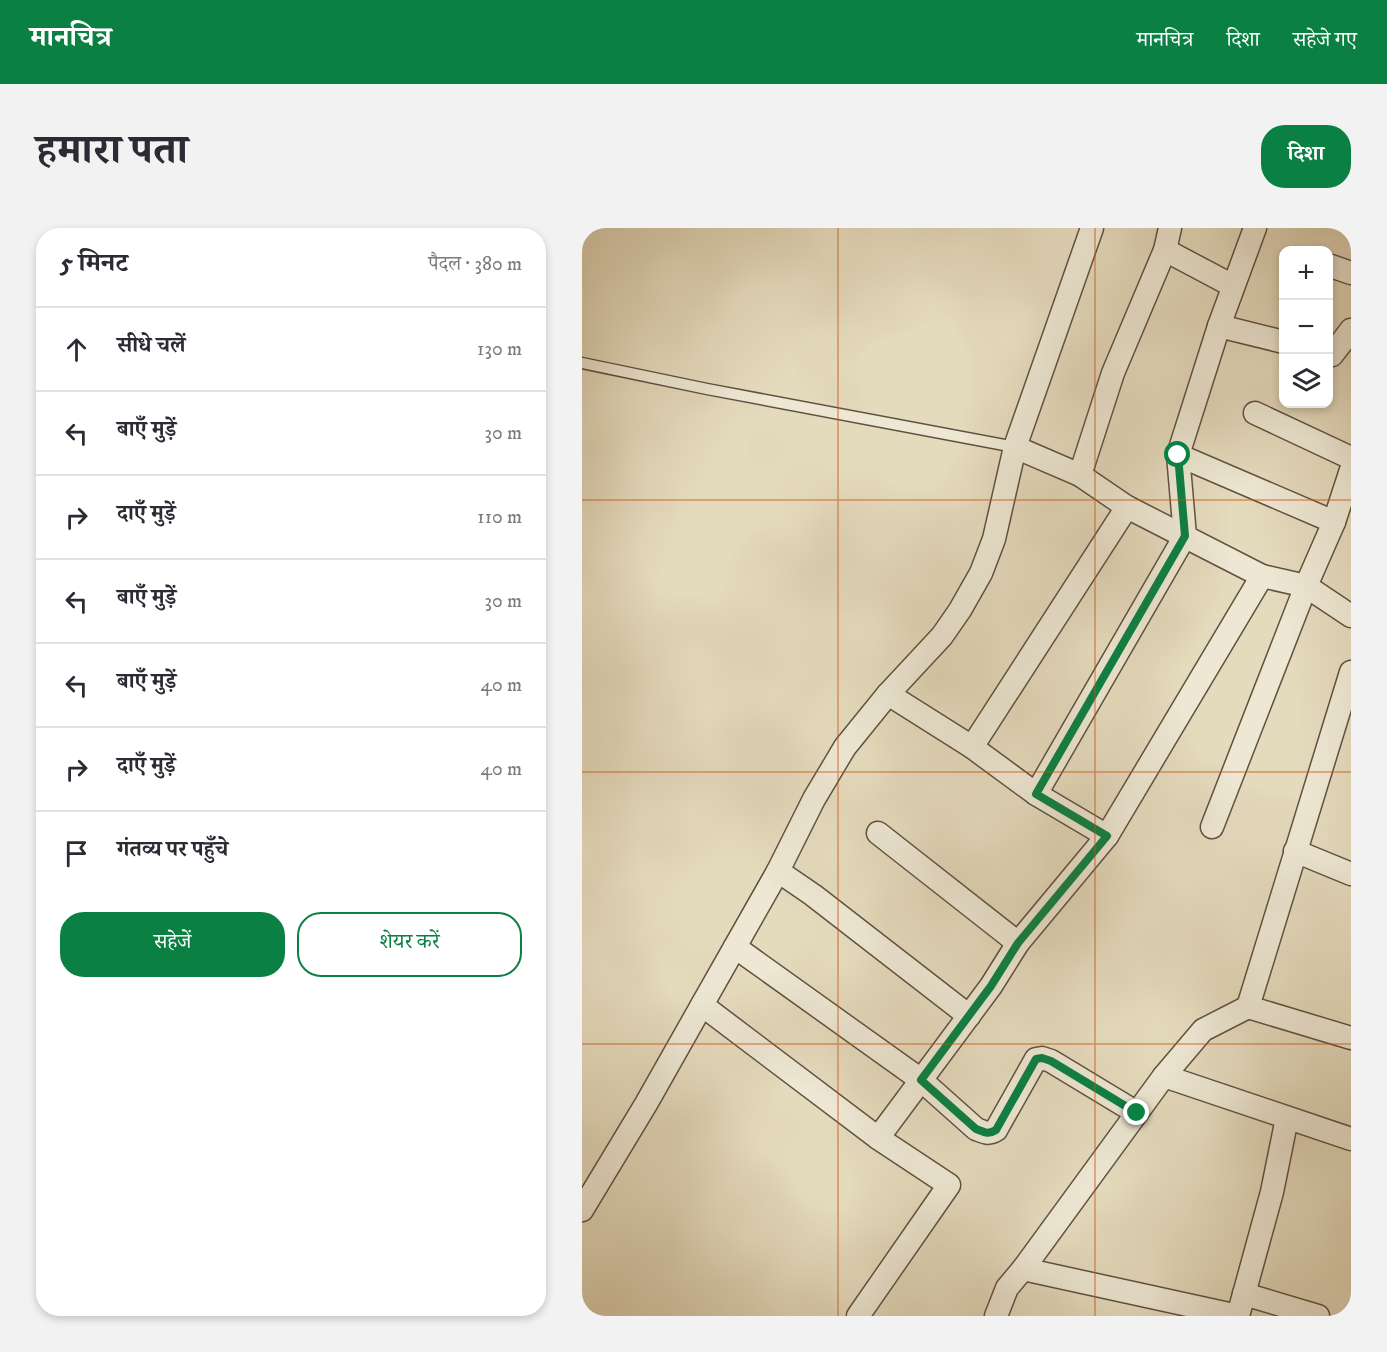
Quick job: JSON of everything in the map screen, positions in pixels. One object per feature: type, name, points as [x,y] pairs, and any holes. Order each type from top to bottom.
[{"type":"street","points":[[582,1210],[646,1104],[778,871],[814,799],[845,747],[888,694],[942,636],[981,573],[994,539],[1015,447],[1092,228]]},
{"type":"street","points":[[1080,475],[1113,373],[1165,250],[1170,228]]},
{"type":"street","points":[[1036,794],[1185,536],[1178,455],[1219,326],[1255,228]]},
{"type":"street","points":[[1165,250],[1233,286]]},
{"type":"street","points":[[1333,266],[1351,273]]},
{"type":"street","points":[[1219,326],[1279,341]]},
{"type":"street","points":[[1337,357],[1351,330]]},
{"type":"street","points":[[1255,413],[1351,458]]},
{"type":"street","points":[[1015,447],[1080,475],[1127,507],[1262,576],[1306,586],[1351,616]]},
{"type":"street","points":[[1178,455],[1334,522]]},
{"type":"street","points":[[1212,827],[1306,586],[1334,522],[1351,470]]},
{"type":"street","points":[[972,747],[1127,507]]},
{"type":"street","points":[[878,1138],[991,986],[1018,943],[1107,836],[1262,576]]},
{"type":"street","points":[[1248,1007],[1351,672]]},
{"type":"street","points":[[888,694],[972,747],[1036,794],[1107,836]]},
{"type":"street","points":[[878,833],[1018,943]]},
{"type":"street","points":[[1295,851],[1351,874]]},
{"type":"street","points":[[778,871],[813,895],[969,1016]]},
{"type":"street","points":[[735,947],[921,1080],[976,1129],[991,1133],[996,1130],[1036,1059],[1042,1058],[1051,1061],[1137,1113]]},
{"type":"street","points":[[702,1005],[878,1138],[949,1185],[858,1316]]},
{"type":"street","points":[[996,1316],[1007,1288],[1164,1076],[1203,1030],[1248,1007],[1351,1038]]},
{"type":"street","points":[[1164,1076],[1351,1139]]},
{"type":"street","points":[[1240,1309],[1272,1192],[1287,1118]]},
{"type":"street","points":[[1023,1269],[1240,1309],[1318,1316]]},
{"type":"lane","points":[[582,363],[1015,447]]},
{"type":"route","points":[[1137,1113],[1051,1061],[1042,1058],[1036,1059],[996,1130],[991,1133],[976,1129],[921,1080],[991,986],[1018,943],[1107,836],[1036,794],[1185,536],[1178,455]]}]
